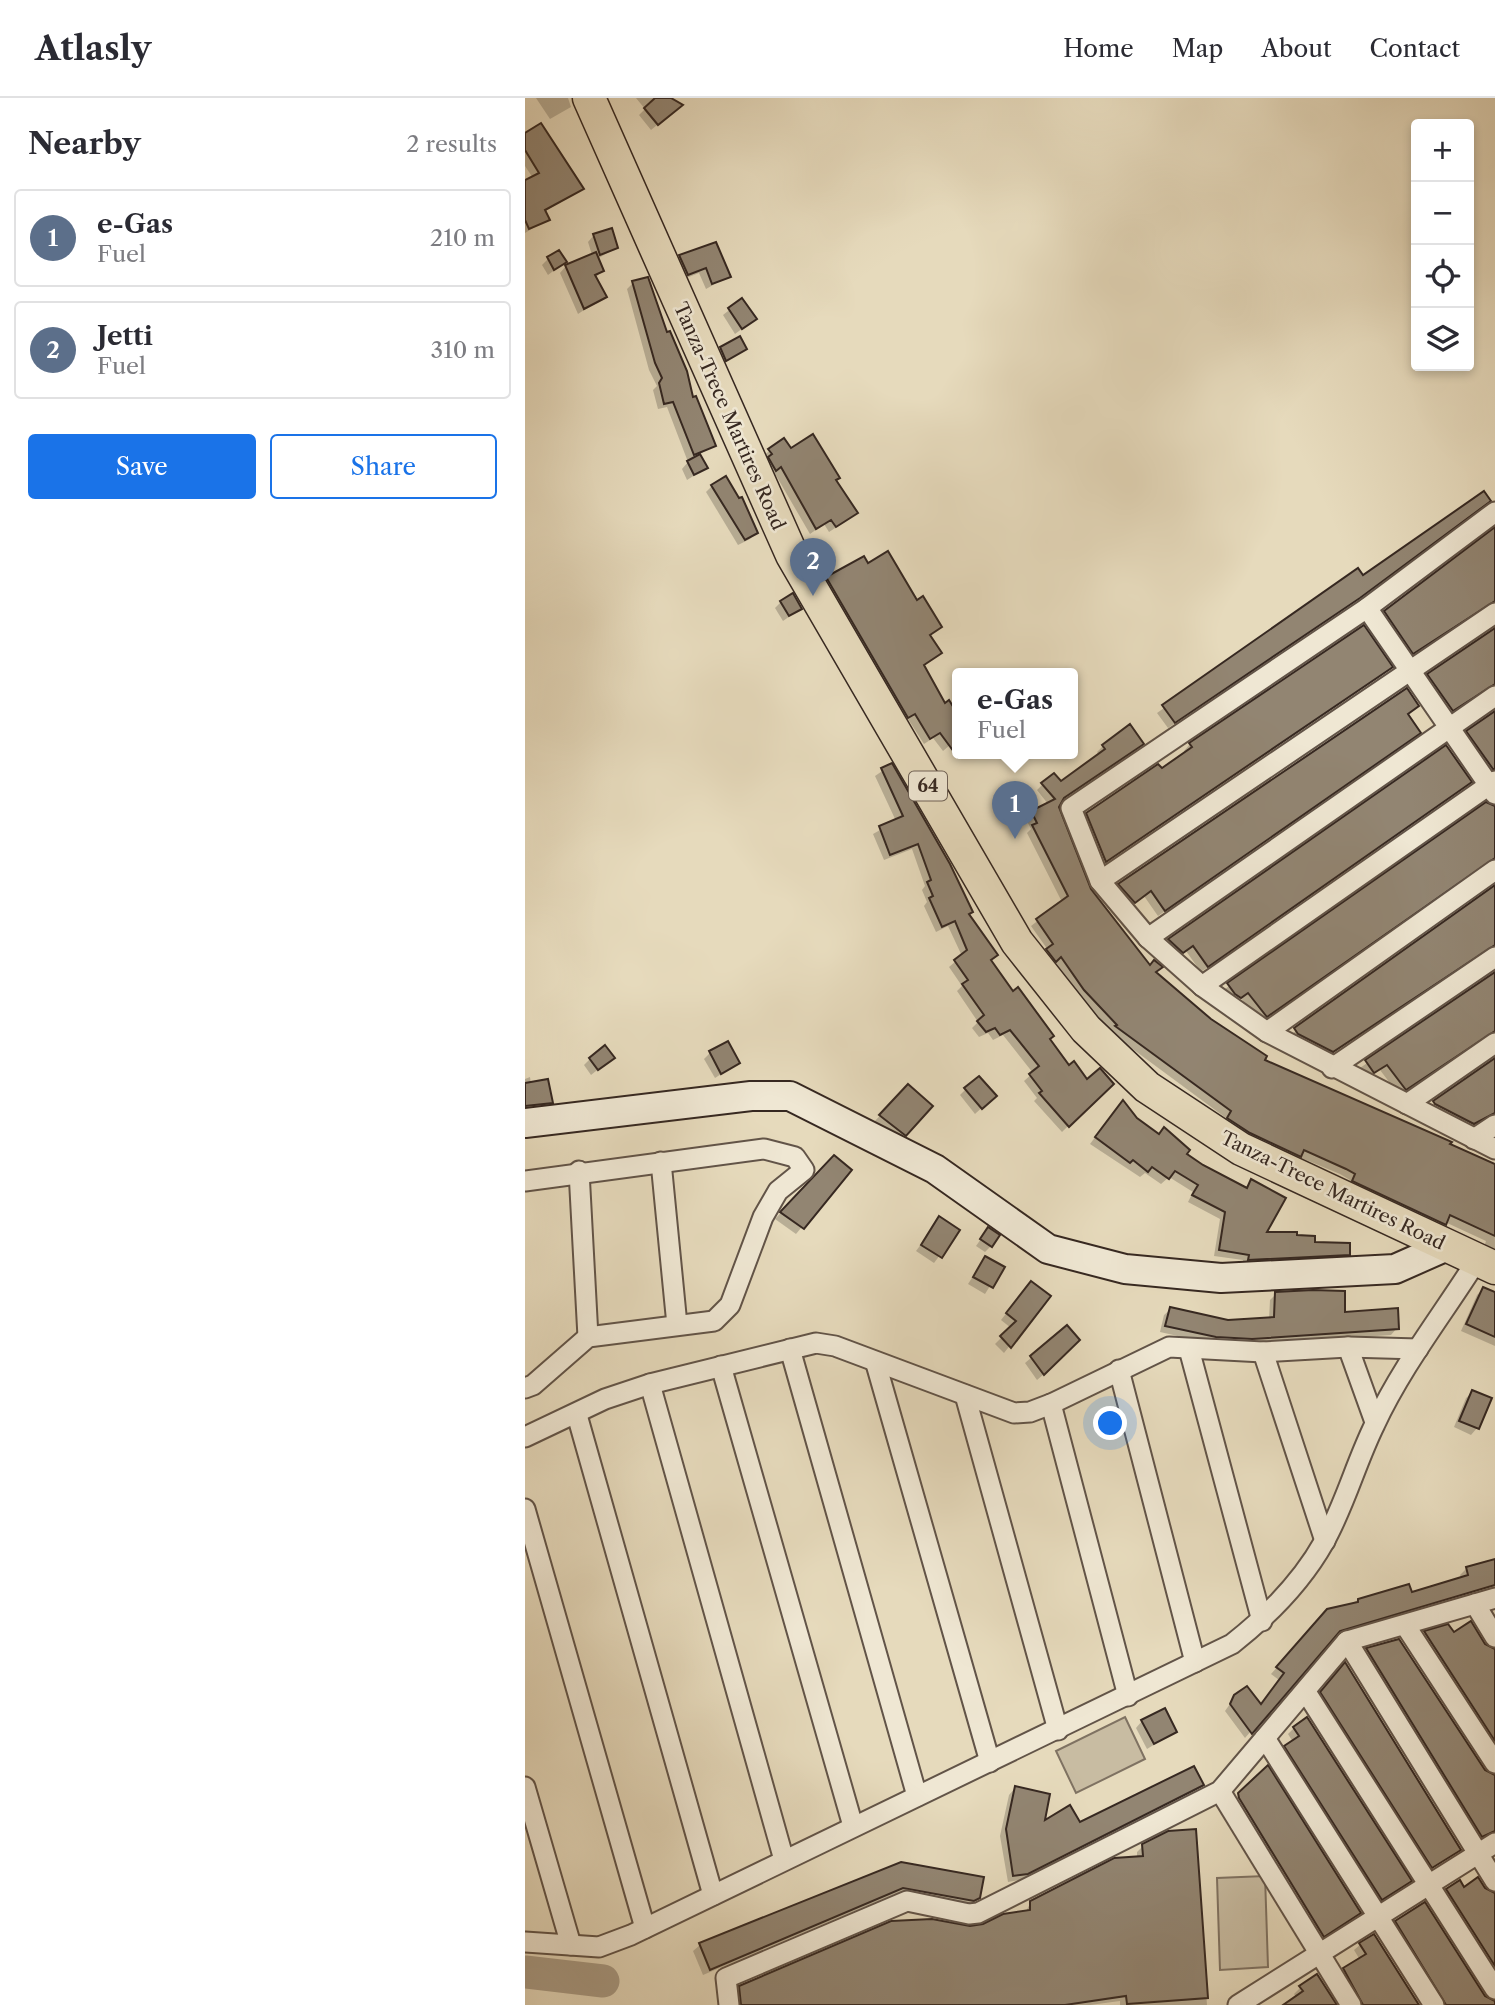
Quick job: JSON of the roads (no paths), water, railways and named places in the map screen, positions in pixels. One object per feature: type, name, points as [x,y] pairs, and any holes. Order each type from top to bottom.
[{"type":"main road","name":"Tanza-Trece Martires Road","points":[[589,98],[792,555],[1017,942],[1086,1029],[1147,1087],[1241,1149],[1486,1264]]},
{"type":"street","points":[[1495,512],[1367,607],[1071,808],[1100,881],[1148,938],[1202,986],[1267,1032],[1332,1068],[1495,1149]]},
{"type":"street","points":[[1202,986],[1493,787],[1448,729],[1367,607]]},
{"type":"street","points":[[1100,881],[1495,613]]},
{"type":"street","points":[[1148,938],[1495,696]]},
{"type":"street","points":[[1267,1032],[1495,870]]},
{"type":"street","points":[[1332,1068],[1495,957]]},
{"type":"street","points":[[1407,1104],[1495,1043]]},
{"type":"street","points":[[525,1123],[751,1096],[790,1096],[935,1169],[1048,1249],[1125,1269],[1221,1278],[1395,1269],[1447,1246]]},
{"type":"street","points":[[1474,1139],[1495,1125]]},
{"type":"street","points":[[525,1181],[579,1171],[764,1149],[795,1157],[804,1170],[778,1191],[763,1217],[730,1305],[714,1321],[588,1337],[533,1385],[525,1388]]},
{"type":"street","points":[[661,1161],[677,1325]]},
{"type":"street","points":[[579,1171],[588,1337]]},
{"type":"street","points":[[525,1942],[599,1947],[645,1928],[1232,1644],[1262,1621],[1294,1587],[1325,1541],[1375,1422],[1418,1349],[1486,1264]]},
{"type":"street","points":[[525,1437],[577,1415],[605,1399],[650,1384],[816,1343],[1014,1413],[1030,1412],[1051,1404],[1169,1346],[1263,1352],[1348,1347],[1418,1349]]},
{"type":"street","points":[[1348,1347],[1375,1422]]},
{"type":"street","points":[[790,1349],[917,1796]]},
{"type":"street","points":[[1189,1349],[1262,1621]]},
{"type":"street","points":[[1263,1352],[1325,1541]]},
{"type":"street","points":[[876,1364],[989,1762]]},
{"type":"street","points":[[721,1366],[853,1826]]},
{"type":"street","points":[[1119,1370],[1195,1662]]},
{"type":"street","points":[[650,1384],[784,1860]]},
{"type":"street","points":[[965,1395],[1058,1730]]},
{"type":"street","points":[[1051,1404],[1128,1696]]},
{"type":"street","points":[[577,1415],[713,1895]]},
{"type":"street","points":[[525,1509],[645,1928]]},
{"type":"street","points":[[729,2005],[726,1978],[907,1900],[969,1914],[978,1913],[1220,1791],[1347,1641],[1495,1598]]},
{"type":"street","points":[[1475,1604],[1495,1637]]},
{"type":"street","points":[[1405,1625],[1495,1763]]},
{"type":"street","points":[[1347,1641],[1495,1881]]},
{"type":"street","points":[[1306,1692],[1495,1989]]},
{"type":"street","points":[[1265,1738],[1434,2005]]},
{"type":"street","points":[[525,1787],[571,1945]]},
{"type":"street","points":[[1220,1791],[1351,2005]]},
{"type":"street","points":[[1238,2005],[1495,1843]]},
{"type":"waterway","points":[[525,1972],[603,1981]]},
{"type":"place","name":"Jetti","points":[[813,596]]},
{"type":"place","name":"e-Gas","points":[[1015,839]]}]
